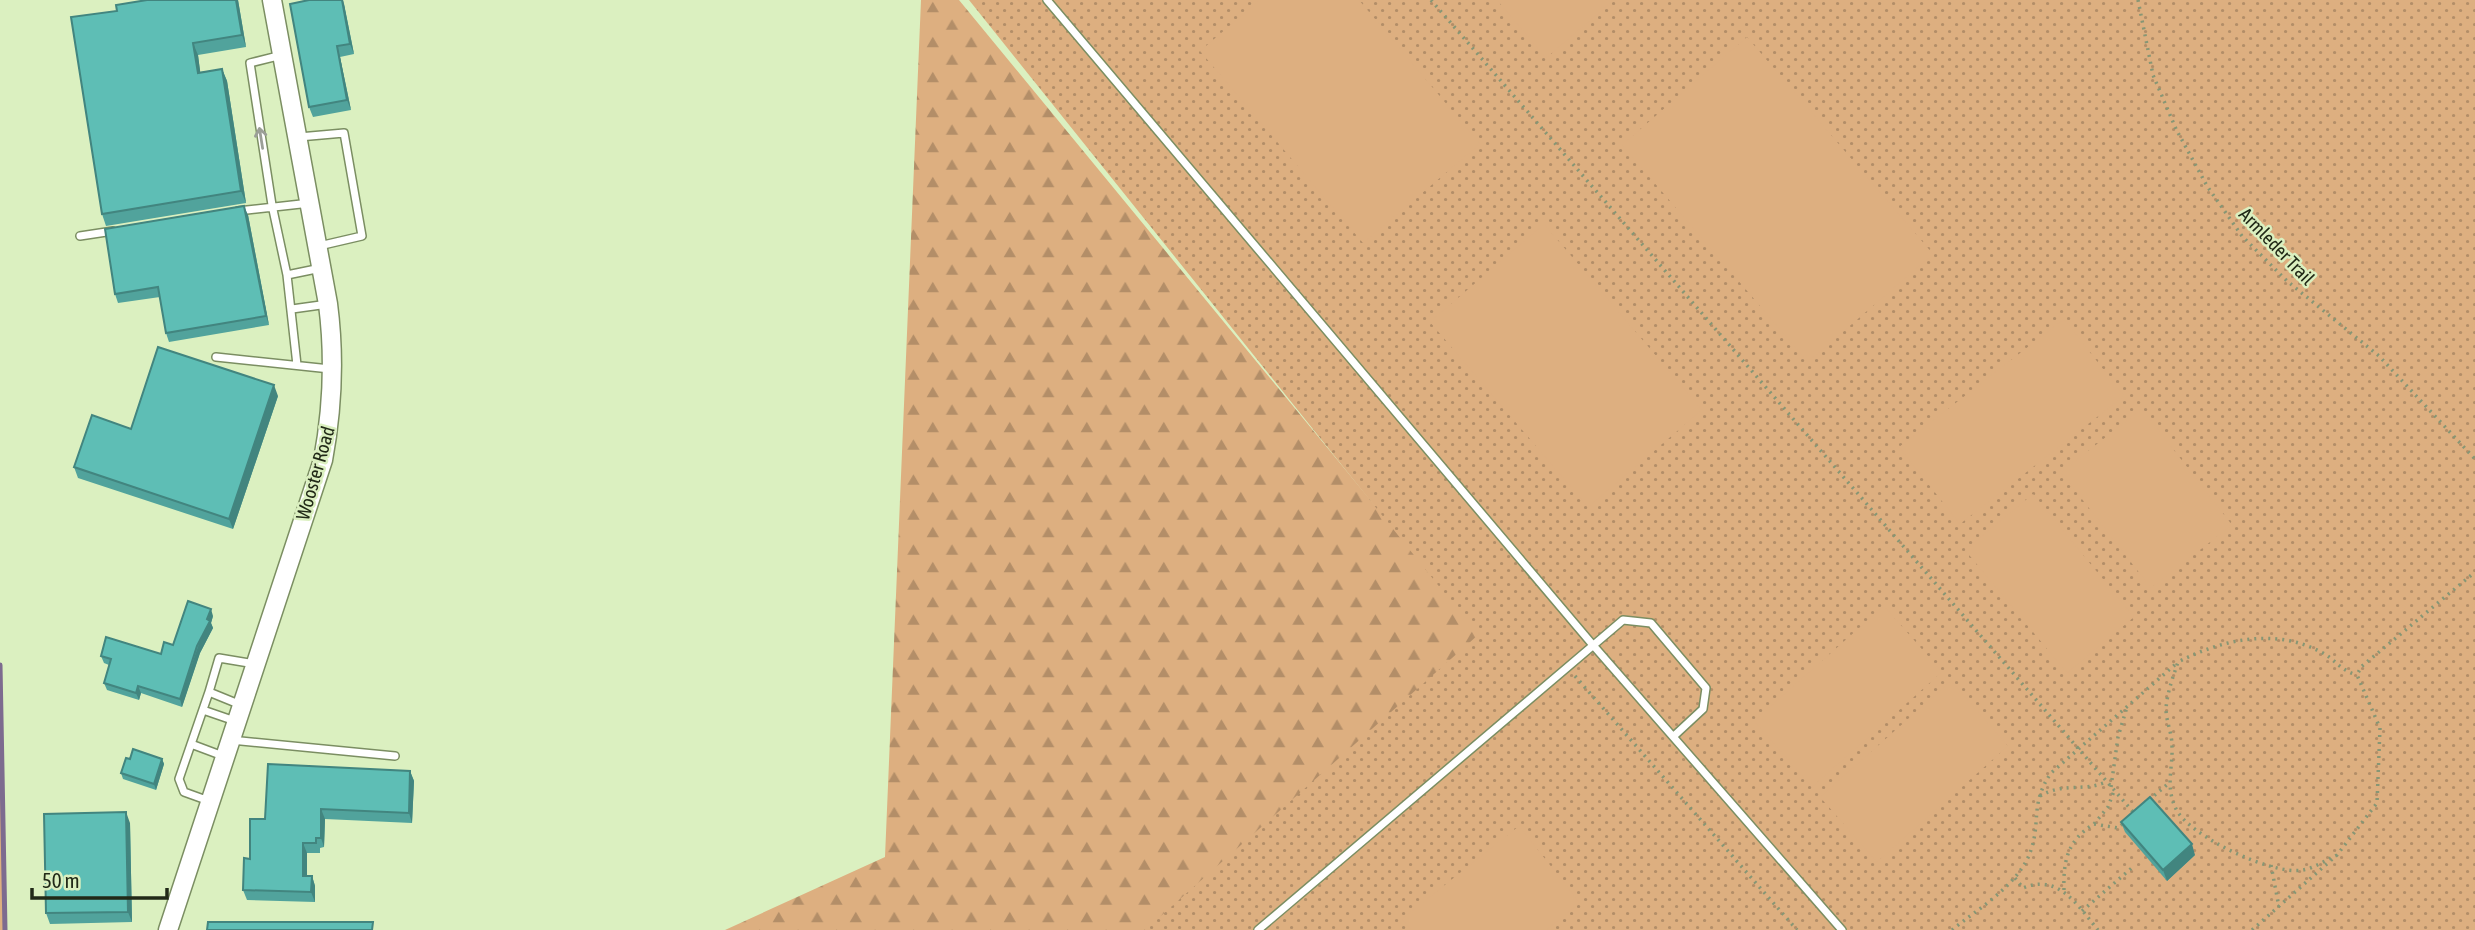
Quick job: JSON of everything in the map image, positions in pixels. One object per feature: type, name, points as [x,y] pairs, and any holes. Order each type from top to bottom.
[{"type":"street","name":"Wooster Road","points":[[168,930],[323,460],[331,419],[334,369],[328,304],[272,0]]},
{"type":"lane","points":[[1053,2],[1592,644],[1675,735],[1842,930]]},
{"type":"lane","points":[[283,55],[250,63],[272,205],[287,275],[297,365]]},
{"type":"lane","points":[[298,137],[344,133],[362,236],[318,246]]},
{"type":"lane","points":[[231,212],[272,205],[311,203]]},
{"type":"lane","points":[[80,236],[121,229]]},
{"type":"lane","points":[[287,275],[322,268]]},
{"type":"lane","points":[[292,309],[328,304]]},
{"type":"lane","points":[[216,357],[334,369]]},
{"type":"lane","points":[[1258,930],[1623,620],[1651,623],[1706,688],[1703,709],[1675,735]]},
{"type":"lane","points":[[210,801],[184,792],[179,779],[219,658],[255,664]]},
{"type":"lane","points":[[209,692],[239,713]]},
{"type":"lane","points":[[202,710],[239,713]]},
{"type":"lane","points":[[191,744],[395,756]]},
{"type":"path","points":[[1431,0],[2134,813]]},
{"type":"path","name":"Armleder Trail","points":[[2138,0],[2153,75],[2176,129],[2207,186],[2242,236],[2287,281],[2379,356],[2475,459]]},
{"type":"path","points":[[2357,675],[2361,667],[2475,572]]},
{"type":"path","points":[[1952,930],[2015,878],[2032,849],[2038,797],[2051,773],[2178,662],[2211,645],[2250,637],[2289,643],[2321,652],[2345,672],[2357,675]]},
{"type":"path","points":[[2178,662],[2166,709],[2172,747],[2169,783],[2177,811],[2197,832],[2233,852],[2271,865],[2301,870],[2337,855]]},
{"type":"path","points":[[1573,674],[1797,930]]},
{"type":"path","points":[[2252,930],[2337,855],[2377,803],[2380,728],[2357,675]]},
{"type":"path","points":[[2110,787],[2118,737],[2127,705]]},
{"type":"path","points":[[2038,797],[2054,788],[2087,787],[2106,782]]},
{"type":"path","points":[[2094,824],[2118,828],[2169,783]]},
{"type":"path","points":[[2064,890],[2067,853],[2077,835],[2094,824],[2108,807],[2115,791]]},
{"type":"path","points":[[2181,826],[2186,821]]},
{"type":"path","points":[[2271,865],[2279,907]]},
{"type":"path","points":[[2082,911],[2134,866]]},
{"type":"path","points":[[2015,878],[2024,888],[2034,883],[2064,890],[2098,930]]},
{"type":"green space","points":[[921,0],[959,0],[1497,654],[1171,930],[725,930],[885,857]]},
{"type":"green space","points":[[969,0],[2475,0],[2475,930],[1145,930],[1478,635]]},
{"type":"green space","points":[[1260,0],[1359,0],[1480,144],[1363,243],[1200,51]]},
{"type":"green space","points":[[1497,0],[1614,0],[1546,58]]},
{"type":"green space","points":[[1747,37],[1933,254],[1808,362],[1622,145]]},
{"type":"green space","points":[[1544,224],[1702,410],[1588,507],[1430,322]]},
{"type":"green space","points":[[2064,319],[2124,396],[1960,524],[1899,447]]},
{"type":"green space","points":[[2142,409],[2232,525],[2151,588],[2061,472]]},
{"type":"green space","points":[[2033,494],[2134,617],[2067,673],[1965,550]]},
{"type":"green space","points":[[1884,606],[1942,672],[1812,787],[1754,721]]},
{"type":"green space","points":[[0,665],[2,670],[5,930],[0,930]]},
{"type":"green space","points":[[1951,681],[2008,746],[1877,862],[1820,797]]},
{"type":"green space","points":[[1519,826],[1580,903],[1546,930],[1411,930],[1402,919]]},
{"type":"building","points":[[147,0],[236,0],[242,35],[193,43],[198,73],[222,69],[241,191],[102,214],[71,17],[117,11],[116,5]]},
{"type":"building","points":[[309,0],[342,0],[350,44],[337,46],[347,100],[309,107],[290,4]]},
{"type":"building","points":[[244,206],[266,316],[166,333],[158,287],[115,294],[105,229]]},
{"type":"building","points":[[158,347],[274,385],[229,519],[74,467],[92,415],[131,429]]},
{"type":"building","points":[[188,601],[211,609],[207,619],[210,621],[197,646],[180,699],[138,686],[136,693],[104,683],[111,659],[101,656],[106,637],[161,654],[164,642],[173,645]]},
{"type":"building","points":[[133,749],[162,759],[154,784],[121,773],[126,758],[130,759]]},
{"type":"building","points":[[268,764],[410,771],[409,813],[321,809],[321,838],[316,838],[316,843],[303,843],[303,876],[312,876],[311,892],[243,890],[244,858],[250,859],[250,819],[265,819]]},
{"type":"building","points":[[2150,797],[2192,844],[2163,870],[2121,822]]},
{"type":"building","points":[[126,812],[128,912],[46,913],[44,814]]},
{"type":"building","points":[[208,922],[373,922],[372,930],[207,930]]},
{"type":"waterway","points":[[0,665],[5,930]]}]
